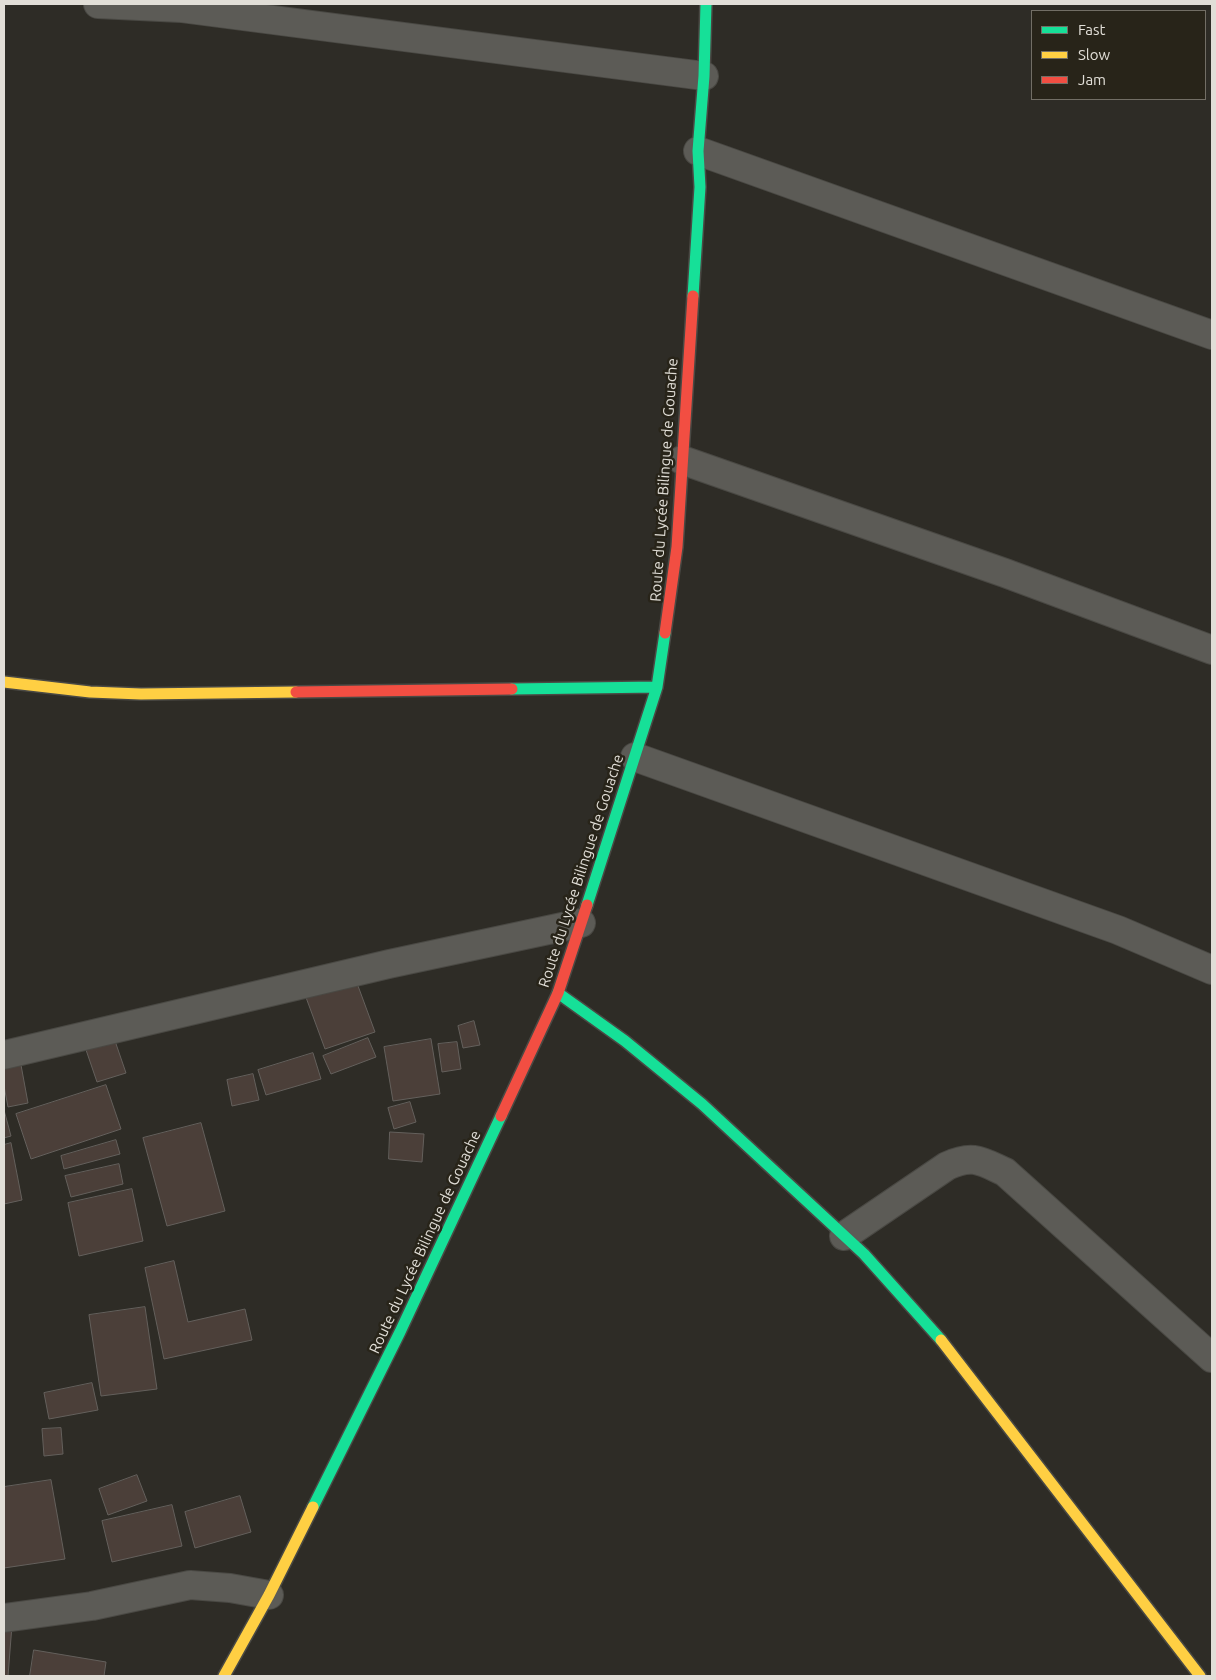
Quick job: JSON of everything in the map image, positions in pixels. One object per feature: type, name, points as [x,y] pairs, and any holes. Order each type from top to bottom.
[{"type":"street","points":[[98,4],[181,8],[704,76]]},
{"type":"street","name":"Route du Lycée Bilingue de Gouache","points":[[224,1676],[269,1595],[400,1332],[558,993],[657,686],[677,547],[700,188],[698,151],[704,76],[706,4]]},
{"type":"street","points":[[698,151],[1212,335]]},
{"type":"street","points":[[682,460],[1005,573],[1212,650]]},
{"type":"street","points":[[4,682],[90,692],[141,694],[657,686]]},
{"type":"street","points":[[635,757],[1118,930],[1212,970]]},
{"type":"street","points":[[4,1055],[389,964],[581,923]]},
{"type":"street","points":[[558,993],[625,1041],[702,1104],[864,1254],[939,1337],[1200,1676]]},
{"type":"street","points":[[844,1236],[947,1166],[960,1160],[977,1159],[1005,1172],[1212,1358]]},
{"type":"street","points":[[4,1618],[92,1606],[190,1585],[230,1588],[269,1595]]},
{"type":"building","points":[[354,975],[375,1032],[325,1049],[304,992]]},
{"type":"building","points":[[474,1021],[480,1045],[463,1048],[458,1026]]},
{"type":"building","points":[[113,1035],[126,1073],[97,1082],[84,1044]]},
{"type":"building","points":[[368,1038],[376,1057],[331,1074],[323,1056]]},
{"type":"building","points":[[431,1039],[440,1094],[393,1101],[384,1047]]},
{"type":"building","points":[[457,1042],[461,1069],[442,1072],[438,1044]]},
{"type":"building","points":[[313,1053],[321,1079],[266,1095],[258,1070]]},
{"type":"building","points":[[21,1065],[28,1103],[8,1107],[4,1086],[4,1068]]},
{"type":"building","points":[[253,1074],[259,1100],[232,1106],[227,1080]]},
{"type":"building","points":[[106,1085],[121,1129],[31,1159],[16,1114]]},
{"type":"building","points":[[410,1102],[416,1122],[394,1129],[388,1108]]},
{"type":"building","points":[[4,1110],[11,1136],[4,1138]]},
{"type":"building","points":[[201,1123],[225,1211],[167,1226],[143,1138]]},
{"type":"building","points":[[390,1132],[424,1134],[422,1162],[389,1159]]},
{"type":"building","points":[[116,1140],[120,1154],[64,1169],[61,1156]]},
{"type":"building","points":[[11,1143],[22,1200],[4,1204],[4,1145]]},
{"type":"building","points":[[119,1164],[123,1184],[71,1197],[65,1176]]},
{"type":"building","points":[[132,1189],[143,1241],[79,1256],[68,1203]]},
{"type":"building","points":[[174,1261],[188,1322],[245,1309],[252,1340],[164,1359],[145,1268]]},
{"type":"building","points":[[145,1307],[157,1389],[101,1396],[89,1315]]},
{"type":"building","points":[[92,1383],[98,1410],[49,1419],[44,1393]]},
{"type":"building","points":[[61,1428],[63,1454],[44,1456],[42,1429]]},
{"type":"building","points":[[137,1475],[147,1501],[108,1515],[99,1489]]},
{"type":"building","points":[[51,1480],[65,1559],[4,1568],[4,1487]]},
{"type":"building","points":[[240,1496],[251,1532],[195,1548],[185,1512]]},
{"type":"building","points":[[172,1505],[182,1546],[112,1562],[102,1521]]},
{"type":"building","points":[[4,1624],[12,1625],[8,1676],[4,1676]]},
{"type":"building","points":[[34,1650],[106,1662],[104,1676],[30,1676]]},
{"type":"traffic: fast","points":[[693,296],[700,187],[698,151],[704,76],[706,4]]},
{"type":"traffic: fast","points":[[587,905],[657,687],[665,633]]},
{"type":"traffic: fast","points":[[512,689],[657,687]]},
{"type":"traffic: fast","points":[[558,993],[625,1041],[702,1104],[864,1254],[941,1340]]},
{"type":"traffic: fast","points":[[313,1507],[400,1332],[501,1116]]},
{"type":"traffic: slow","points":[[4,682],[90,692],[141,694],[296,692]]},
{"type":"traffic: slow","points":[[941,1340],[1200,1676]]},
{"type":"traffic: slow","points":[[224,1676],[269,1595],[313,1507]]},
{"type":"traffic: jam","points":[[665,633],[677,547],[693,296]]},
{"type":"traffic: jam","points":[[296,692],[512,689]]},
{"type":"traffic: jam","points":[[501,1116],[558,993],[587,905]]}]
